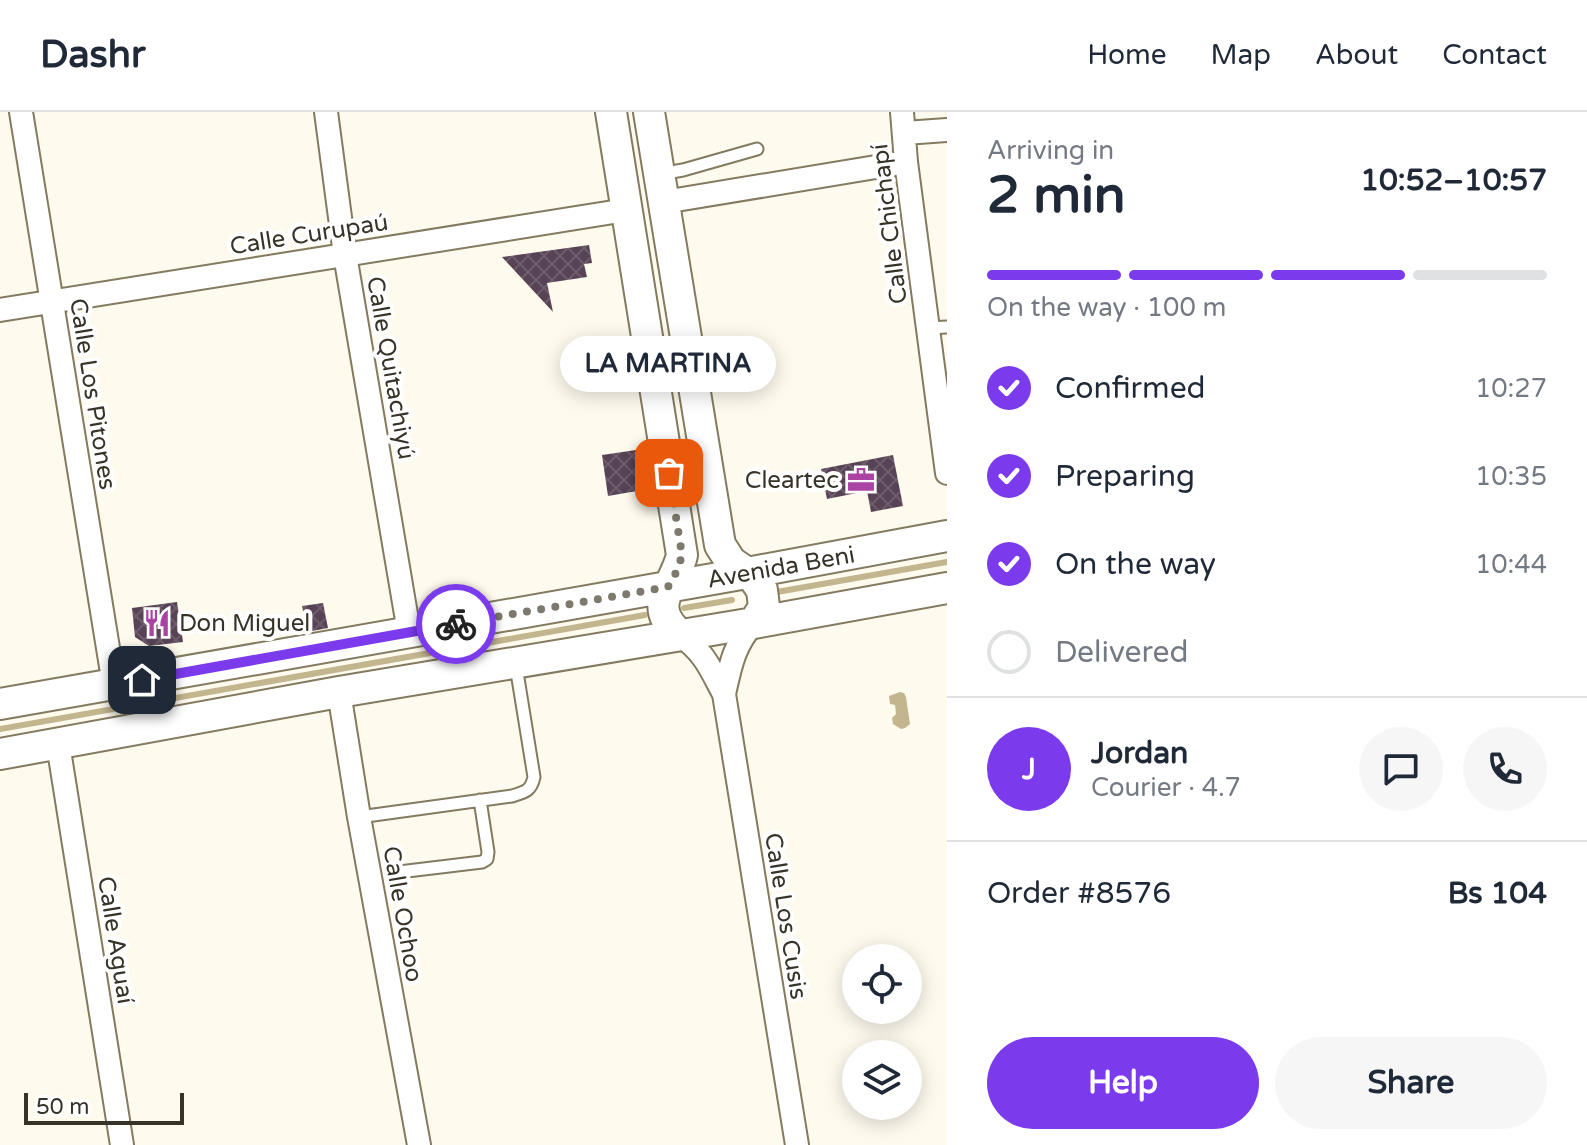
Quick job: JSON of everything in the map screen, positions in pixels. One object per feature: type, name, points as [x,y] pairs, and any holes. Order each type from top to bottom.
[{"type":"street","name":"Calle Los Pitones","points":[[21,112],[114,685]]},
{"type":"street","name":"Calle Quitachiyú","points":[[326,112],[345,255],[409,632]]},
{"type":"street","points":[[680,635],[670,626],[664,600],[682,555],[679,531],[612,122],[650,119],[720,545],[726,557],[758,584],[764,595],[764,607],[754,623]]},
{"type":"street","points":[[904,122],[947,130]]},
{"type":"street","name":"Calle Chichapí","points":[[904,122],[906,162],[937,328],[947,473]]},
{"type":"street","points":[[662,188],[906,162]]},
{"type":"street","name":"Calle Curupaú","points":[[0,310],[626,210]]},
{"type":"street","points":[[679,531],[716,524]]},
{"type":"street","name":"Avenida Beni","points":[[0,704],[947,536]]},
{"type":"street","name":"Avenida Beni","points":[[0,754],[339,692],[947,588]]},
{"type":"street","name":"Calle Los Cusis","points":[[724,694],[733,654],[754,623]]},
{"type":"street","name":"Calle Los Cusis","points":[[680,635],[706,658],[724,694],[797,1145]]},
{"type":"street","name":"Calle Ochoo","points":[[339,692],[419,1145]]},
{"type":"street","name":"Calle Aguaí","points":[[58,744],[122,1145]]},
{"type":"lane","points":[[662,188],[683,170],[757,149]]},
{"type":"lane","points":[[359,817],[480,800],[526,792],[531,788],[534,777],[516,663]]},
{"type":"lane","points":[[399,872],[487,859],[480,800]]},
{"type":"shaded area","points":[[900,692],[906,697],[910,724],[901,729],[893,724],[895,705],[890,704],[889,696]]},
{"type":"building","points":[[589,245],[592,263],[584,264],[587,277],[547,283],[553,312],[502,257]]},
{"type":"building","points":[[636,450],[643,490],[608,496],[602,455]]},
{"type":"building","name":"Cleartec","points":[[893,455],[903,506],[871,512],[867,491],[827,499],[821,469]]},
{"type":"building","name":"Don Miguel","points":[[177,602],[183,642],[149,646],[135,637],[132,608]]},
{"type":"building","points":[[323,603],[328,628],[307,632],[302,606]]},
{"type":"waterway","points":[[777,592],[947,562]]},
{"type":"waterway","points":[[684,608],[732,600]]},
{"type":"waterway","points":[[0,729],[645,615]]},
{"type":"way so far","points":[[456,624],[668,587],[675,577],[682,555],[669,473]]},
{"type":"place","name":"LA MARTINA","points":[[669,473]]},
{"type":"place","name":"Cleartec","points":[[861,480]]},
{"type":"place","name":"Don Miguel","points":[[157,623]]},
{"type":"route","points":[[142,680],[456,624]]}]
